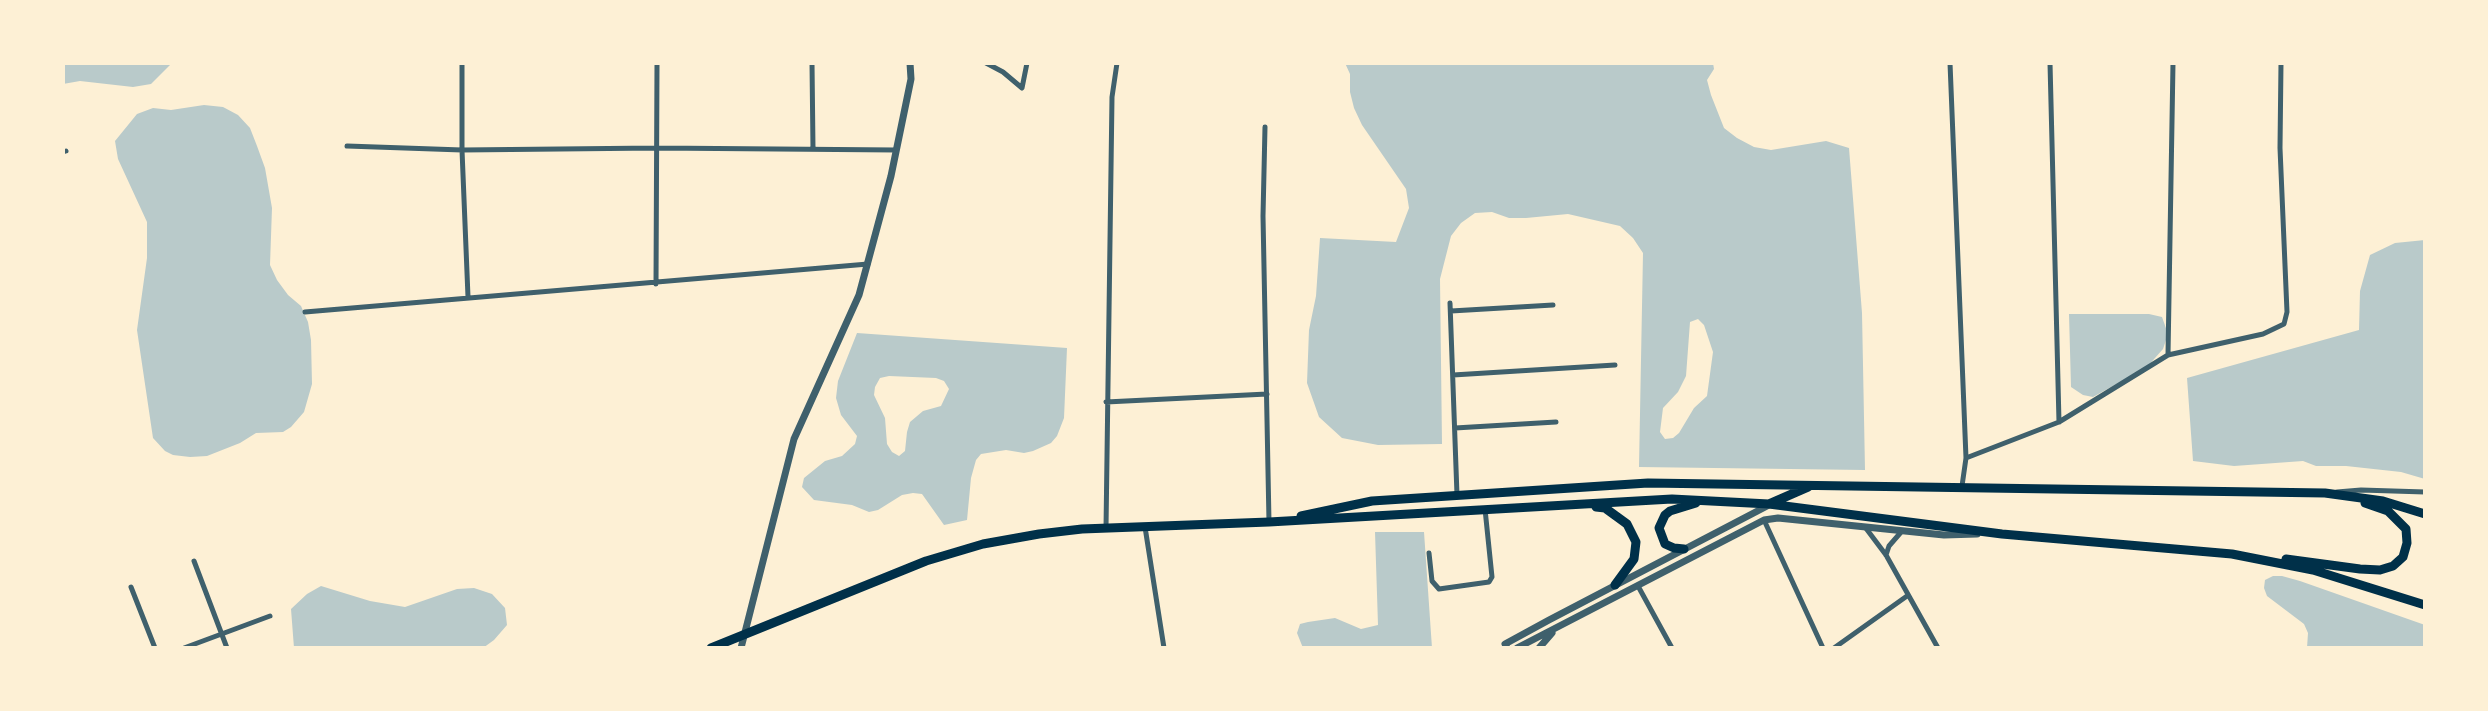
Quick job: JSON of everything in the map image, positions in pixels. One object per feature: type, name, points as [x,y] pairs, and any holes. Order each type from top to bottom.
[{"type":"main road","points":[[1269,523],[1372,501],[1648,484],[1962,486],[2325,493],[2384,501],[2425,514]]},
{"type":"main road","points":[[1769,504],[1812,485]]},
{"type":"main road","points":[[711,648],[888,576],[958,551],[1040,534],[1106,528],[1269,523],[1581,503],[1706,500],[1769,504],[1996,533],[2380,570],[2393,566],[2403,557],[2407,542],[2406,529],[2394,516],[2375,506],[2325,493]]},
{"type":"main road","points":[[1684,549],[1665,544],[1660,536],[1661,522],[1670,511],[1706,500]]},
{"type":"main road","points":[[1581,503],[1605,508],[1627,524],[1636,542],[1634,559],[1615,584]]},
{"type":"main road","points":[[2232,554],[2313,570],[2425,605]]},
{"type":"street","points":[[462,63],[462,150],[468,297]]},
{"type":"street","points":[[656,284],[657,63]]},
{"type":"street","points":[[812,63],[813,149]]},
{"type":"street","points":[[741,648],[794,439],[859,295],[896,150],[911,79],[910,63]]},
{"type":"street","points":[[986,63],[1023,88],[1027,63]]},
{"type":"street","points":[[1106,528],[1112,97],[1116,63]]},
{"type":"street","points":[[1950,63],[1966,458],[1962,486]]},
{"type":"street","points":[[2050,63],[2059,422]]},
{"type":"street","points":[[2168,355],[2173,63]]},
{"type":"street","points":[[1966,458],[2059,422],[2168,355],[2263,334],[2284,324],[2287,312],[2280,148],[2281,63]]},
{"type":"street","points":[[1265,127],[1263,216],[1269,523]]},
{"type":"street","points":[[347,146],[462,150],[896,150]]},
{"type":"street","points":[[305,312],[867,264]]},
{"type":"street","points":[[1450,303],[1457,495]]},
{"type":"street","points":[[1451,311],[1553,306]]},
{"type":"street","points":[[1453,375],[1615,365]]},
{"type":"street","points":[[1106,402],[1267,394]]},
{"type":"street","points":[[1455,428],[1556,422]]},
{"type":"street","points":[[2325,493],[2361,489],[2425,492]]},
{"type":"street","points":[[1503,647],[1615,584],[1769,504]]},
{"type":"street","points":[[1429,553],[1432,581],[1439,589],[1489,582],[1492,577],[1485,509]]},
{"type":"street","points":[[1514,639],[1517,648],[1764,520],[1778,518],[1944,535],[1996,533]]},
{"type":"street","points":[[1764,520],[1824,648]]},
{"type":"street","points":[[1145,527],[1164,648]]},
{"type":"street","points":[[1865,527],[1886,555],[1938,648]]},
{"type":"street","points":[[1886,555],[1889,546],[1902,531]]},
{"type":"street","points":[[194,561],[228,648]]},
{"type":"street","points":[[1638,586],[1672,648]]},
{"type":"street","points":[[131,587],[155,648]]},
{"type":"street","points":[[1834,648],[1907,596]]},
{"type":"street","points":[[184,648],[270,616]]},
{"type":"street","points":[[1539,648],[1556,629]]},
{"type":"shaded area","points":[[63,63],[172,63],[151,84],[133,87],[80,81],[63,84]]},
{"type":"shaded area","points":[[1345,63],[1713,63],[1714,69],[1707,80],[1711,95],[1724,128],[1737,138],[1754,147],[1771,150],[1826,141],[1849,148],[1862,313],[1865,470],[1639,467],[1643,253],[1633,238],[1620,226],[1568,214],[1509,218],[1492,212],[1475,213],[1461,223],[1451,236],[1440,279],[1442,444],[1378,445],[1342,438],[1319,417],[1307,383],[1309,330],[1316,296],[1320,238],[1396,242],[1409,208],[1406,189],[1362,125],[1354,108],[1350,92],[1350,74]],"holes":[[[1698,319],[1704,325],[1713,352],[1707,396],[1694,408],[1679,433],[1673,438],[1665,439],[1660,432],[1663,408],[1678,392],[1686,376],[1690,322]]]},
{"type":"shaded area","points":[[204,105],[223,107],[238,115],[250,128],[257,146],[265,168],[272,208],[270,265],[288,295],[301,306],[308,322],[312,384],[304,412],[283,432],[256,433],[240,443],[207,456],[190,457],[165,451],[153,438],[137,330],[147,258],[147,222],[118,159],[115,141],[137,114],[153,108],[171,110]]},
{"type":"shaded area","points":[[2425,240],[2425,479],[2401,472],[2346,466],[2316,466],[2303,461],[2234,466],[2193,461],[2187,378],[2359,330],[2360,291],[2370,255],[2395,243]]},
{"type":"shaded area","points":[[2069,314],[2149,314],[2162,317],[2168,334],[2163,349],[2147,367],[2093,397],[2083,395],[2071,387]]},
{"type":"shaded area","points":[[857,333],[1067,348],[1064,418],[1057,436],[1051,443],[1033,451],[1024,453],[1006,450],[981,454],[976,460],[971,478],[967,520],[944,525],[922,494],[902,495],[878,510],[869,512],[852,505],[814,500],[802,487],[804,478],[825,461],[842,456],[855,444],[857,436],[841,415],[836,398],[838,381]],"holes":[[[889,376],[936,378],[944,381],[949,389],[941,406],[923,411],[910,422],[905,451],[899,456],[892,452],[887,444],[885,418],[874,395],[875,387],[880,378]]]},
{"type":"shaded area","points":[[1375,532],[1424,532],[1432,648],[1303,648],[1297,633],[1300,624],[1335,618],[1361,629],[1378,625]]},
{"type":"shaded area","points":[[2273,576],[2300,581],[2425,625],[2425,648],[2307,648],[2308,633],[2304,624],[2267,596],[2265,580]]},
{"type":"shaded area","points":[[321,586],[370,601],[405,607],[457,589],[474,588],[492,594],[505,608],[507,625],[483,648],[294,648],[291,609],[307,594]]}]
